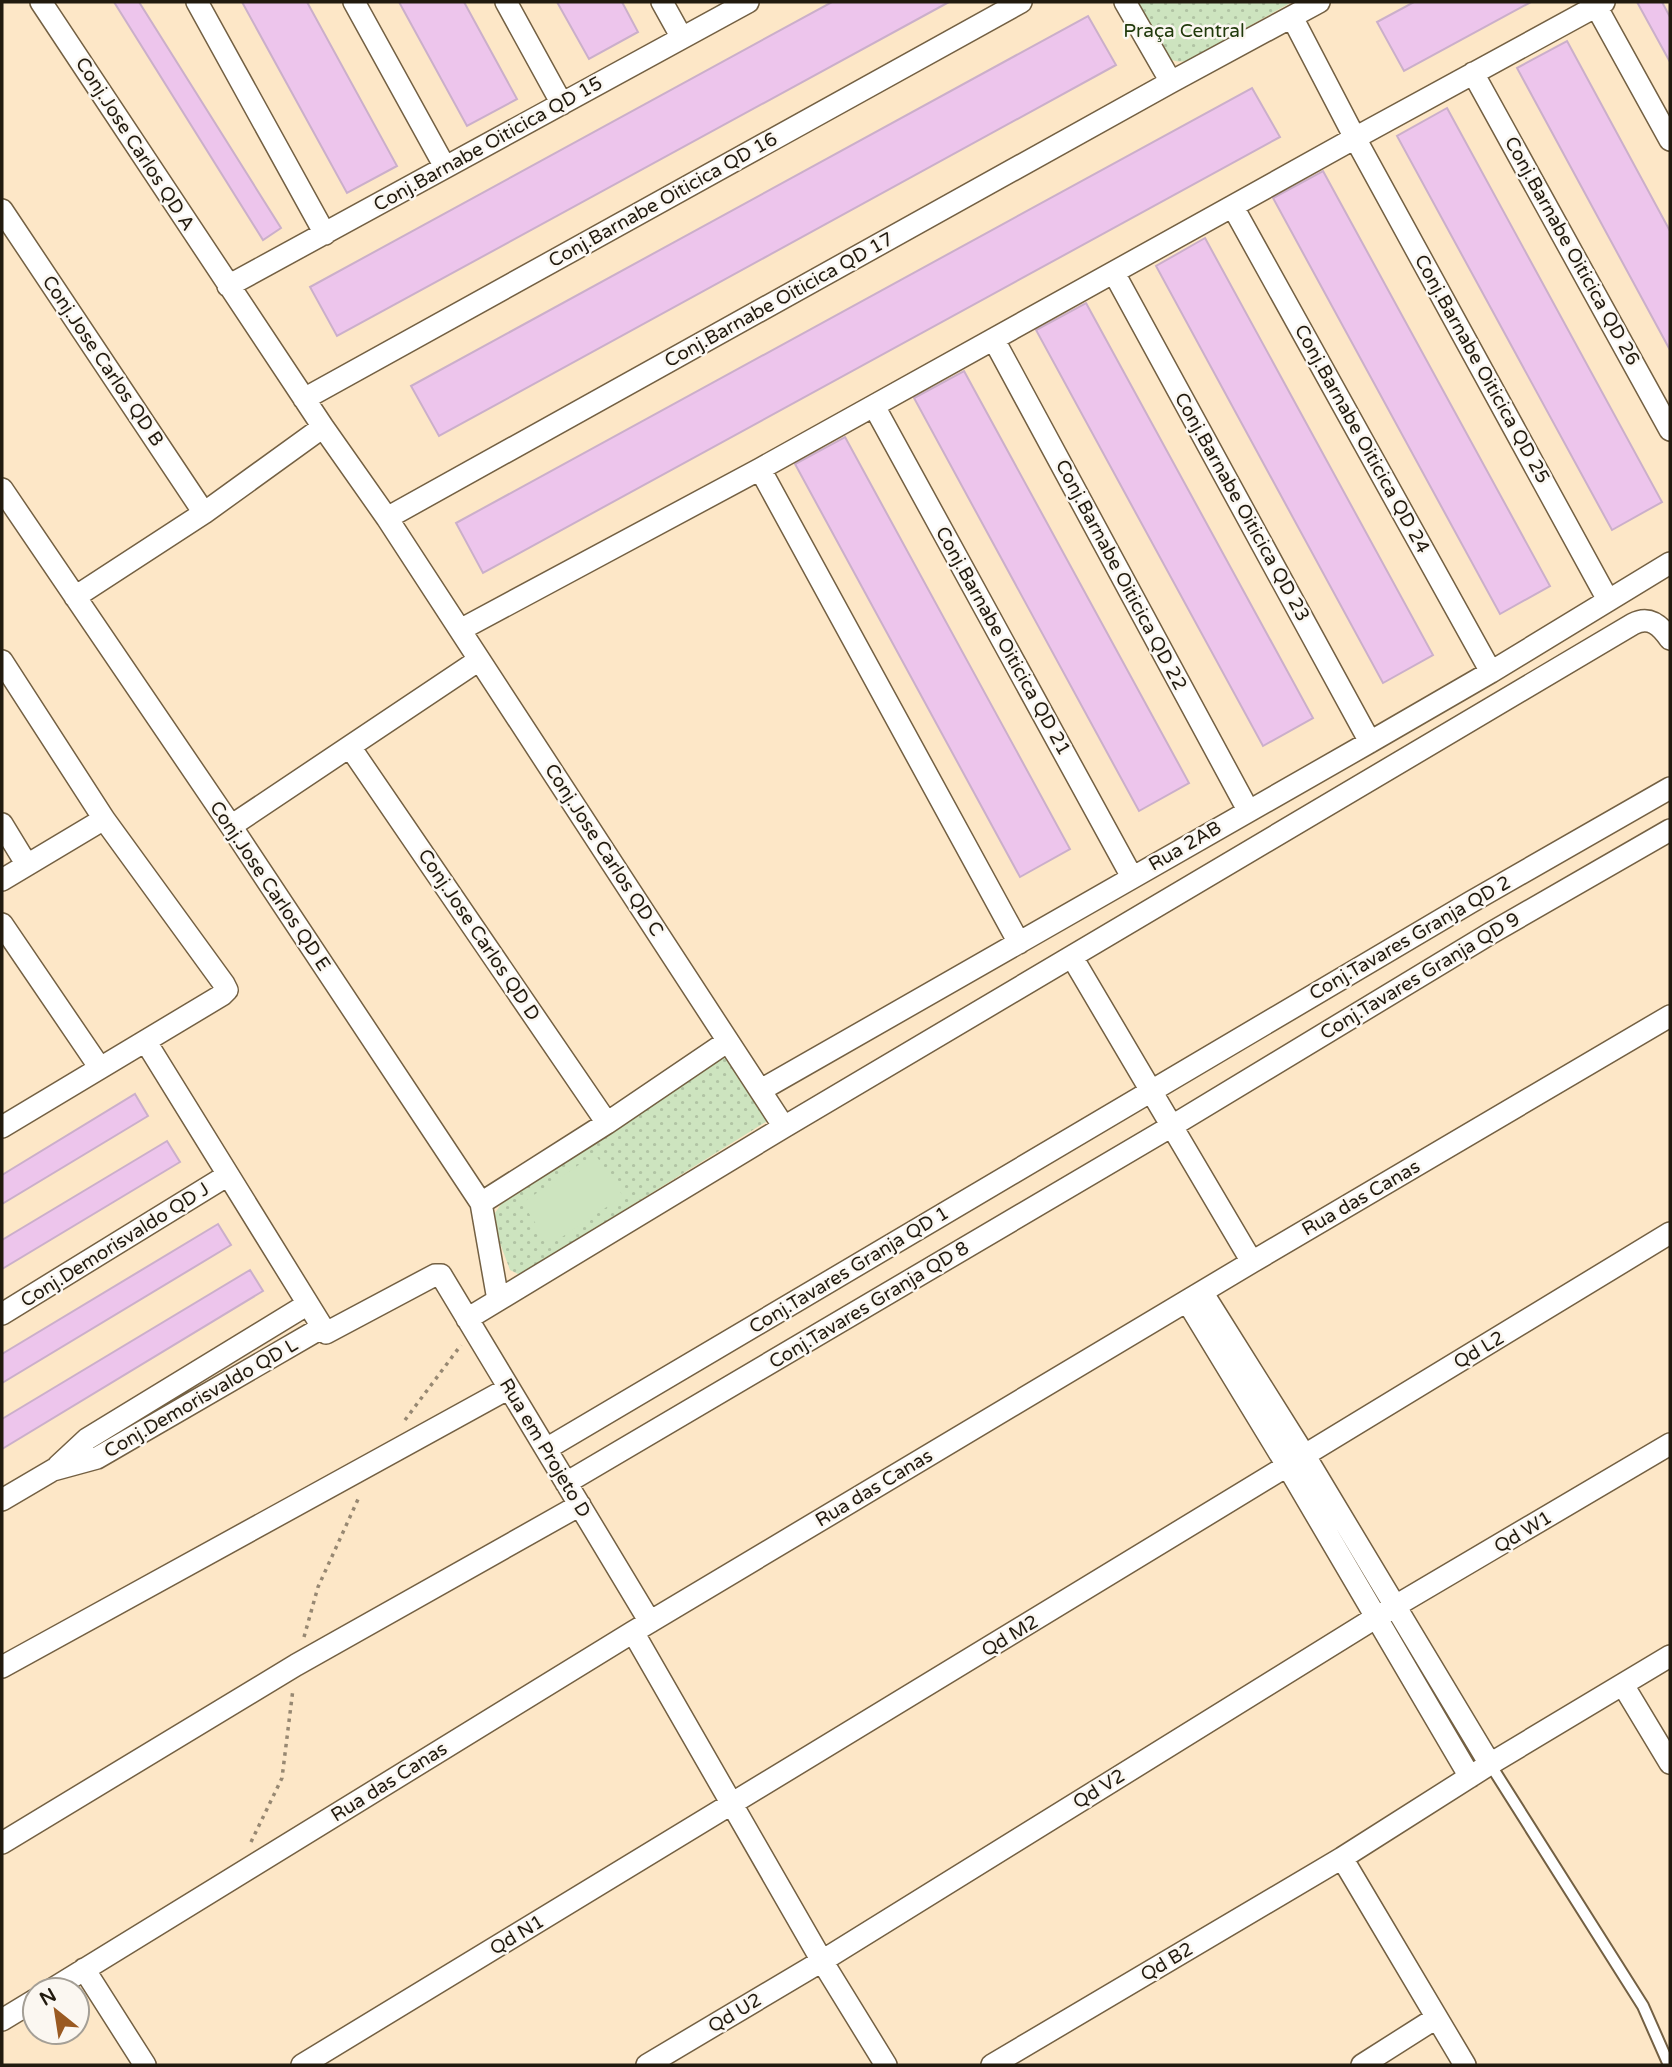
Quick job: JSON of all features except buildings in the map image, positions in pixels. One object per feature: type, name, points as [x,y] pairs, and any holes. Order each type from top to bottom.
[{"type":"street","name":"Conj.Jose Carlos QD A","points":[[41,2],[323,427]]},
{"type":"street","points":[[197,2],[325,234]]},
{"type":"street","points":[[354,2],[445,167]]},
{"type":"street","points":[[506,2],[562,104]]},
{"type":"street","points":[[662,2],[682,38]]},
{"type":"street","name":"Conj.Barnabe Oiticica QD 15","points":[[228,286],[748,2]]},
{"type":"street","name":"Conj.Barnabe Oiticica QD 16","points":[[304,399],[1021,2]]},
{"type":"street","points":[[1125,2],[1171,82]]},
{"type":"street","name":"Conj.Barnabe Oiticica QD 17","points":[[387,518],[1319,2]]},
{"type":"street","points":[[460,630],[760,469],[1600,4],[1670,140]]},
{"type":"street","name":"Conj.Barnabe Oiticica QD 25","points":[[1292,18],[1608,600]]},
{"type":"street","name":"Conj.Barnabe Oiticica QD 26","points":[[1473,73],[1670,430]]},
{"type":"street","name":"Conj.Barnabe Oiticica QD 24","points":[[1233,207],[1491,672]]},
{"type":"street","name":"Conj.Jose Carlos QD B","points":[[2,210],[204,513]]},
{"type":"street","name":"Conj.Barnabe Oiticica QD 23","points":[[1114,273],[1370,742]]},
{"type":"street","name":"Conj.Barnabe Oiticica QD 22","points":[[994,340],[1248,810]]},
{"type":"street","name":"Conj.Barnabe Oiticica QD 21","points":[[874,406],[1132,877]]},
{"type":"street","points":[[75,597],[204,513],[323,427]]},
{"type":"street","name":"Conj.Jose Carlos QD C","points":[[323,427],[387,518],[784,1127]]},
{"type":"street","points":[[760,469],[1019,943]]},
{"type":"street","name":"Conj.Jose Carlos QD E","points":[[2,489],[231,826],[481,1203],[498,1300]]},
{"type":"street","name":"Rua 2AB","points":[[761,1090],[1491,672],[1670,562]]},
{"type":"street","points":[[470,1324],[498,1300],[784,1127],[1633,624],[1639,621],[1652,622],[1661,626],[1670,639]]},
{"type":"street","points":[[231,826],[479,660]]},
{"type":"street","points":[[2,661],[104,819],[227,990],[146,1042],[2,1127]]},
{"type":"street","name":"Conj.Jose Carlos QD D","points":[[350,747],[607,1123]]},
{"type":"street","name":"Conj.Tavares Granja QD 2","points":[[1152,1091],[1670,788]]},
{"type":"street","points":[[2,880],[104,819]]},
{"type":"street","points":[[2,824],[27,865]]},
{"type":"street","name":"Conj.Tavares Granja QD 9","points":[[1172,1126],[1491,933],[1670,830]]},
{"type":"street","points":[[1472,902],[1491,933]]},
{"type":"street","points":[[2,924],[100,1068]]},
{"type":"street","points":[[1072,957],[1252,1262]]},
{"type":"street","name":"Rua das Canas","points":[[73,1976],[641,1627],[1670,1016]]},
{"type":"street","points":[[481,1203],[607,1123],[728,1041]]},
{"type":"street","points":[[146,1042],[323,1327]]},
{"type":"street","name":"Conj.Tavares Granja QD 1","points":[[546,1449],[1152,1091]]},
{"type":"street","name":"Conj.Tavares Granja QD 8","points":[[566,1483],[1172,1126]]},
{"type":"street","name":"Conj.Demorisvaldo QD J","points":[[2,1314],[228,1175]]},
{"type":"street","name":"Qd L2","points":[[1296,1461],[1670,1233]]},
{"type":"street","name":"Conj.Demorisvaldo QD L","points":[[2,1500],[53,1471],[97,1458],[323,1327],[327,1334],[435,1275],[441,1275]]},
{"type":"street","name":"Rua em Projeto D","points":[[441,1275],[580,1505],[732,1805],[886,2065]]},
{"type":"street","points":[[1195,1296],[1296,1461],[1397,1607],[1490,1763]]},
{"type":"street","points":[[53,1471],[87,1439],[308,1304]]},
{"type":"street","points":[[2,1667],[509,1388]]},
{"type":"street","name":"Qd W1","points":[[1376,1618],[1670,1444]]},
{"type":"street","points":[[1296,1461],[1376,1618],[1470,1777]]},
{"type":"street","name":"Qd M2","points":[[732,1805],[1296,1461]]},
{"type":"street","points":[[2,1843],[296,1665],[580,1505]]},
{"type":"street","name":"Qd V2","points":[[822,1961],[1376,1618]]},
{"type":"street","name":"Qd B2","points":[[992,2065],[1342,1858],[1490,1763],[1670,1656]]},
{"type":"street","points":[[1623,1685],[1670,1763]]},
{"type":"street","name":"Qd N1","points":[[303,2065],[732,1805]]},
{"type":"street","points":[[1342,1858],[1465,2065]]},
{"type":"street","name":"Qd U2","points":[[647,2065],[822,1961]]},
{"type":"street","points":[[84,1969],[145,2065]]},
{"type":"street","points":[[2,2020],[21,2008]]},
{"type":"street","points":[[1362,2065],[1436,2018]]},
{"type":"lane","points":[[1490,1763],[1643,2006],[1669,2065]]},
{"type":"path","points":[[400,1427],[470,1324]]},
{"type":"path","points":[[234,1877],[282,1778],[296,1665],[318,1587],[375,1460]]},
{"type":"green space","name":"Praça Central","points":[[1136,2],[1292,2],[1181,62],[1166,56]]},
{"type":"green space","points":[[727,1055],[769,1120],[523,1273],[510,1270],[494,1227],[495,1213],[503,1201]]},
{"type":"green space","points":[[595,1154],[623,1196],[550,1245],[522,1203]]}]
